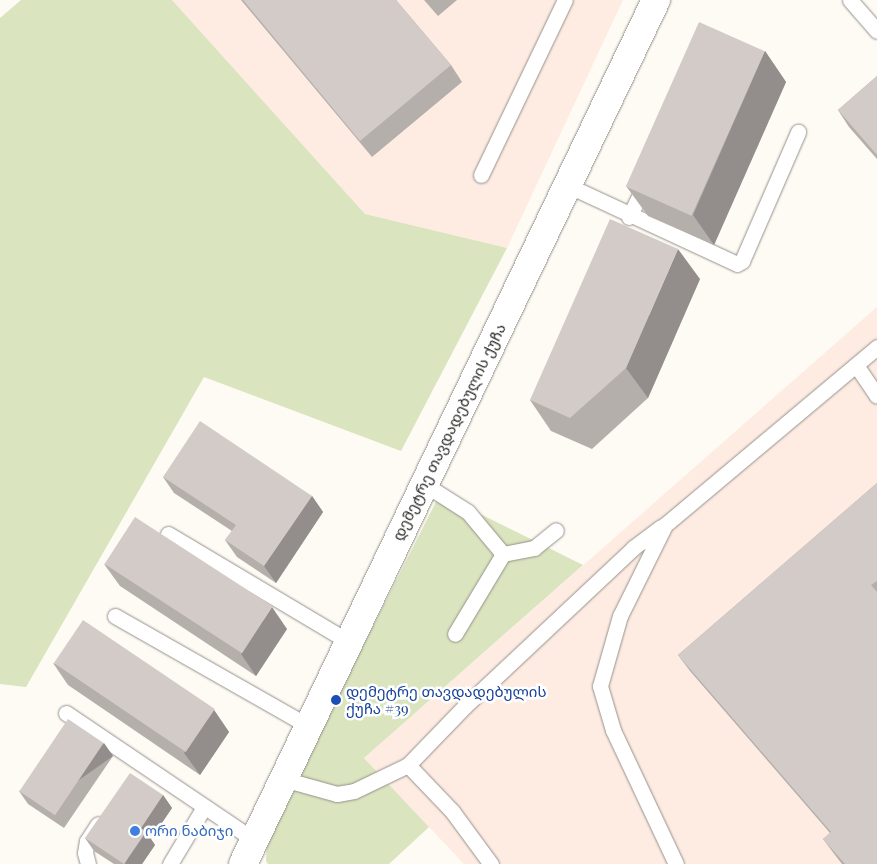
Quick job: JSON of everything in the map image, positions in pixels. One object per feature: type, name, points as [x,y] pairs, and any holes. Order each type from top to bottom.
[{"type":"main road","name":"დემეტრე თავდადებულის ქუჩა","points":[[246,858],[656,0]]},
{"type":"lane","points":[[481,175],[564,0]]},
{"type":"lane","points":[[850,0],[877,32]]},
{"type":"lane","points":[[567,185],[629,217],[737,264],[742,261],[798,132]]},
{"type":"lane","points":[[629,217],[654,164]]},
{"type":"lane","points":[[283,779],[337,794],[354,791],[408,765],[466,706],[626,554],[665,525],[877,347]]},
{"type":"lane","points":[[856,365],[877,396]]},
{"type":"lane","points":[[424,484],[468,512],[503,554]]},
{"type":"lane","points":[[665,525],[620,616],[600,686],[613,730],[676,864]]},
{"type":"lane","points":[[455,634],[503,554],[534,548],[556,530]]},
{"type":"lane","points":[[168,534],[349,642]]},
{"type":"lane","points":[[115,616],[309,726]]},
{"type":"lane","points":[[66,713],[204,807],[246,858]]},
{"type":"lane","points":[[129,778],[139,763]]},
{"type":"lane","points":[[408,765],[452,811],[490,864]]},
{"type":"lane","points":[[170,864],[204,807]]},
{"type":"lane","points":[[88,864],[85,853],[87,841],[109,808]]},
{"type":"shaded area","points":[[172,0],[623,0],[507,248],[365,214]]},
{"type":"shaded area","points":[[877,307],[877,864],[464,864],[364,758]]},
{"type":"green space","points":[[21,0],[172,0],[365,214],[507,248],[401,451],[204,377],[26,687],[0,684],[0,18]]},
{"type":"green space","points":[[440,494],[583,565],[364,758],[429,827],[389,864],[268,864],[266,861],[267,835]]},
{"type":"building","points":[[243,0],[396,0],[451,65],[360,141]]},
{"type":"building","points":[[699,22],[765,51],[692,216],[626,186]]},
{"type":"building","points":[[877,76],[877,155],[838,110]]},
{"type":"building","points":[[610,219],[678,249],[626,368],[570,418],[530,400]]},
{"type":"building","points":[[200,421],[312,496],[264,566],[225,540],[236,525],[163,477]]},
{"type":"building","points":[[877,483],[877,581],[871,585],[877,592],[877,864],[845,864],[823,839],[831,832],[678,655]]},
{"type":"building","points":[[135,517],[273,606],[242,653],[105,564]]},
{"type":"building","points":[[83,620],[215,709],[186,752],[54,663]]},
{"type":"building","points":[[68,719],[104,743],[55,815],[19,791]]},
{"type":"building","points":[[130,773],[163,795],[141,828],[146,832],[124,864],[85,838]]},
{"type":"place","name":"დემეტრე თავდადებულის ქუჩა #39","points":[[336,700]]},
{"type":"place","name":"ორი ნაბიჯი","points":[[135,831]]}]
